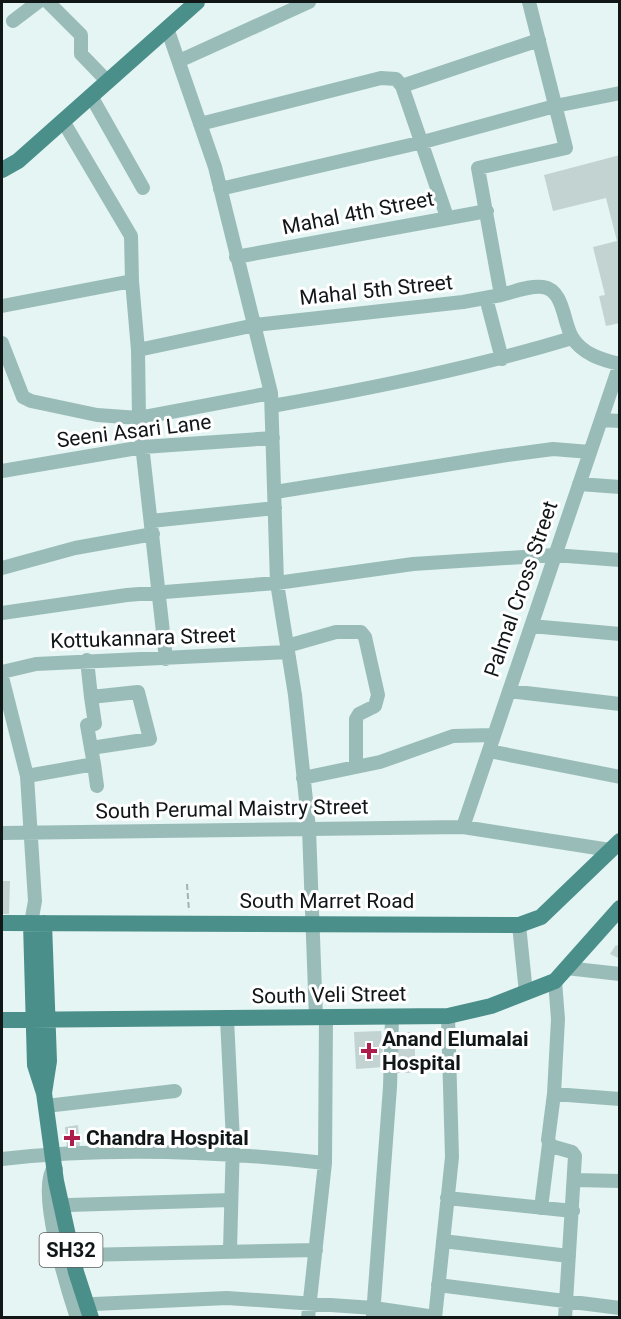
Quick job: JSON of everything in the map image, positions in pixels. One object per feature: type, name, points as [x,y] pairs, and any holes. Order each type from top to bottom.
[{"type":"main road","points":[[2,170],[18,161],[197,2]]},
{"type":"main road","name":"South Marret Road","points":[[2,923],[519,925],[541,917],[615,846]]},
{"type":"main road","name":"South Veli Street","points":[[2,1020],[448,1016],[491,1006],[555,981],[619,909]]},
{"type":"main road","points":[[37,923],[40,1021]]},
{"type":"main road","name":"SH32","points":[[40,1021],[49,1061],[45,1100],[54,1167],[76,1272],[93,1311]]},
{"type":"street","points":[[13,21],[38,2]]},
{"type":"street","points":[[48,2],[81,35],[81,54],[108,82]]},
{"type":"street","points":[[179,61],[309,2]]},
{"type":"street","points":[[501,295],[478,168],[566,148],[530,2]]},
{"type":"street","points":[[167,28],[220,189],[272,400],[277,582],[288,649],[309,829],[321,1018],[325,1162],[308,1317]]},
{"type":"street","points":[[402,86],[539,40]]},
{"type":"street","points":[[200,124],[381,78],[396,79],[402,86],[423,142],[447,217]]},
{"type":"street","points":[[220,189],[423,142],[555,106],[620,93]]},
{"type":"street","points":[[91,96],[143,188]]},
{"type":"street","points":[[63,121],[131,236],[138,350],[139,418],[166,659]]},
{"type":"street","name":"Mahal 4th Street","points":[[236,257],[487,211]]},
{"type":"street","points":[[2,306],[132,281]]},
{"type":"street","name":"Mahal 5th Street","points":[[138,350],[255,325],[486,298],[535,287],[544,287],[557,297],[572,338]]},
{"type":"street","points":[[486,298],[502,359]]},
{"type":"street","points":[[2,344],[17,387],[23,397],[31,401],[97,415],[139,418],[395,384],[502,359],[572,338],[587,352],[602,360],[620,363]]},
{"type":"street","name":"Palmal Cross Street","points":[[463,827],[620,363]]},
{"type":"street","points":[[601,420],[620,421]]},
{"type":"street","name":"Seeni Asari Lane","points":[[2,471],[143,447],[273,438]]},
{"type":"street","points":[[275,492],[553,449],[590,452]]},
{"type":"street","points":[[579,484],[620,487]]},
{"type":"street","points":[[2,568],[152,527],[275,508]]},
{"type":"street","points":[[2,613],[413,564],[555,555],[620,560]]},
{"type":"street","points":[[531,626],[620,634]]},
{"type":"street","name":"Kottukannara Street","points":[[2,672],[36,663],[166,659],[288,649],[346,631],[361,632],[365,637],[378,695],[375,706],[359,714],[356,719],[356,766]]},
{"type":"street","points":[[87,660],[94,724],[87,725],[98,786]]},
{"type":"street","points":[[2,678],[27,777],[37,923]]},
{"type":"street","points":[[509,691],[620,704]]},
{"type":"street","points":[[91,697],[138,692],[150,739],[91,747]]},
{"type":"street","points":[[303,778],[381,762],[453,736],[494,735]]},
{"type":"street","points":[[489,751],[620,777]]},
{"type":"street","points":[[27,777],[94,764]]},
{"type":"street","name":"South Perumal Maistry Street","points":[[2,832],[463,827],[615,846]]},
{"type":"street","points":[[519,925],[526,993]]},
{"type":"street","points":[[566,968],[620,974]]},
{"type":"street","points":[[541,1208],[554,1094],[558,1019],[555,981]]},
{"type":"street","points":[[93,1311],[227,1298],[310,1302],[373,1313],[435,1317],[452,1157],[448,1016]]},
{"type":"street","points":[[373,1313],[390,1087],[392,1018]]},
{"type":"street","points":[[227,1019],[233,1153],[230,1250]]},
{"type":"street","points":[[45,1100],[175,1091]]},
{"type":"street","points":[[554,1094],[620,1099]]},
{"type":"street","points":[[549,1144],[574,1153],[575,1180],[565,1317]]},
{"type":"street","points":[[2,1159],[54,1167],[233,1153],[325,1162]]},
{"type":"street","points":[[54,1167],[62,1178],[93,1311],[99,1317]]},
{"type":"street","points":[[54,1167],[48,1184],[55,1235],[66,1287],[77,1317]]},
{"type":"street","points":[[575,1180],[620,1181]]},
{"type":"street","points":[[447,1198],[573,1211]]},
{"type":"street","points":[[69,1205],[231,1200]]},
{"type":"street","points":[[443,1241],[569,1257]]},
{"type":"street","points":[[80,1255],[230,1250],[316,1250]]},
{"type":"street","points":[[438,1285],[620,1308]]},
{"type":"path","points":[[187,884],[190,923]]},
{"type":"building","points":[[620,155],[620,323],[606,326],[599,296],[605,295],[593,247],[617,241],[606,198],[553,211],[544,175]]},
{"type":"building","points":[[2,881],[10,881],[9,914],[2,914]]},
{"type":"building","points":[[616,945],[620,947],[620,959],[610,954]]},
{"type":"building","points":[[381,1031],[384,1067],[356,1069],[354,1032]]},
{"type":"building","points":[[408,1032],[415,1032],[415,1073],[395,1073],[396,1036],[407,1036]]},
{"type":"building","points":[[78,1125],[80,1146],[67,1148],[65,1127]]},
{"type":"place","name":"Anand Elumalai Hospital","points":[[369,1051]]},
{"type":"place","name":"Chandra Hospital","points":[[72,1138]]}]
